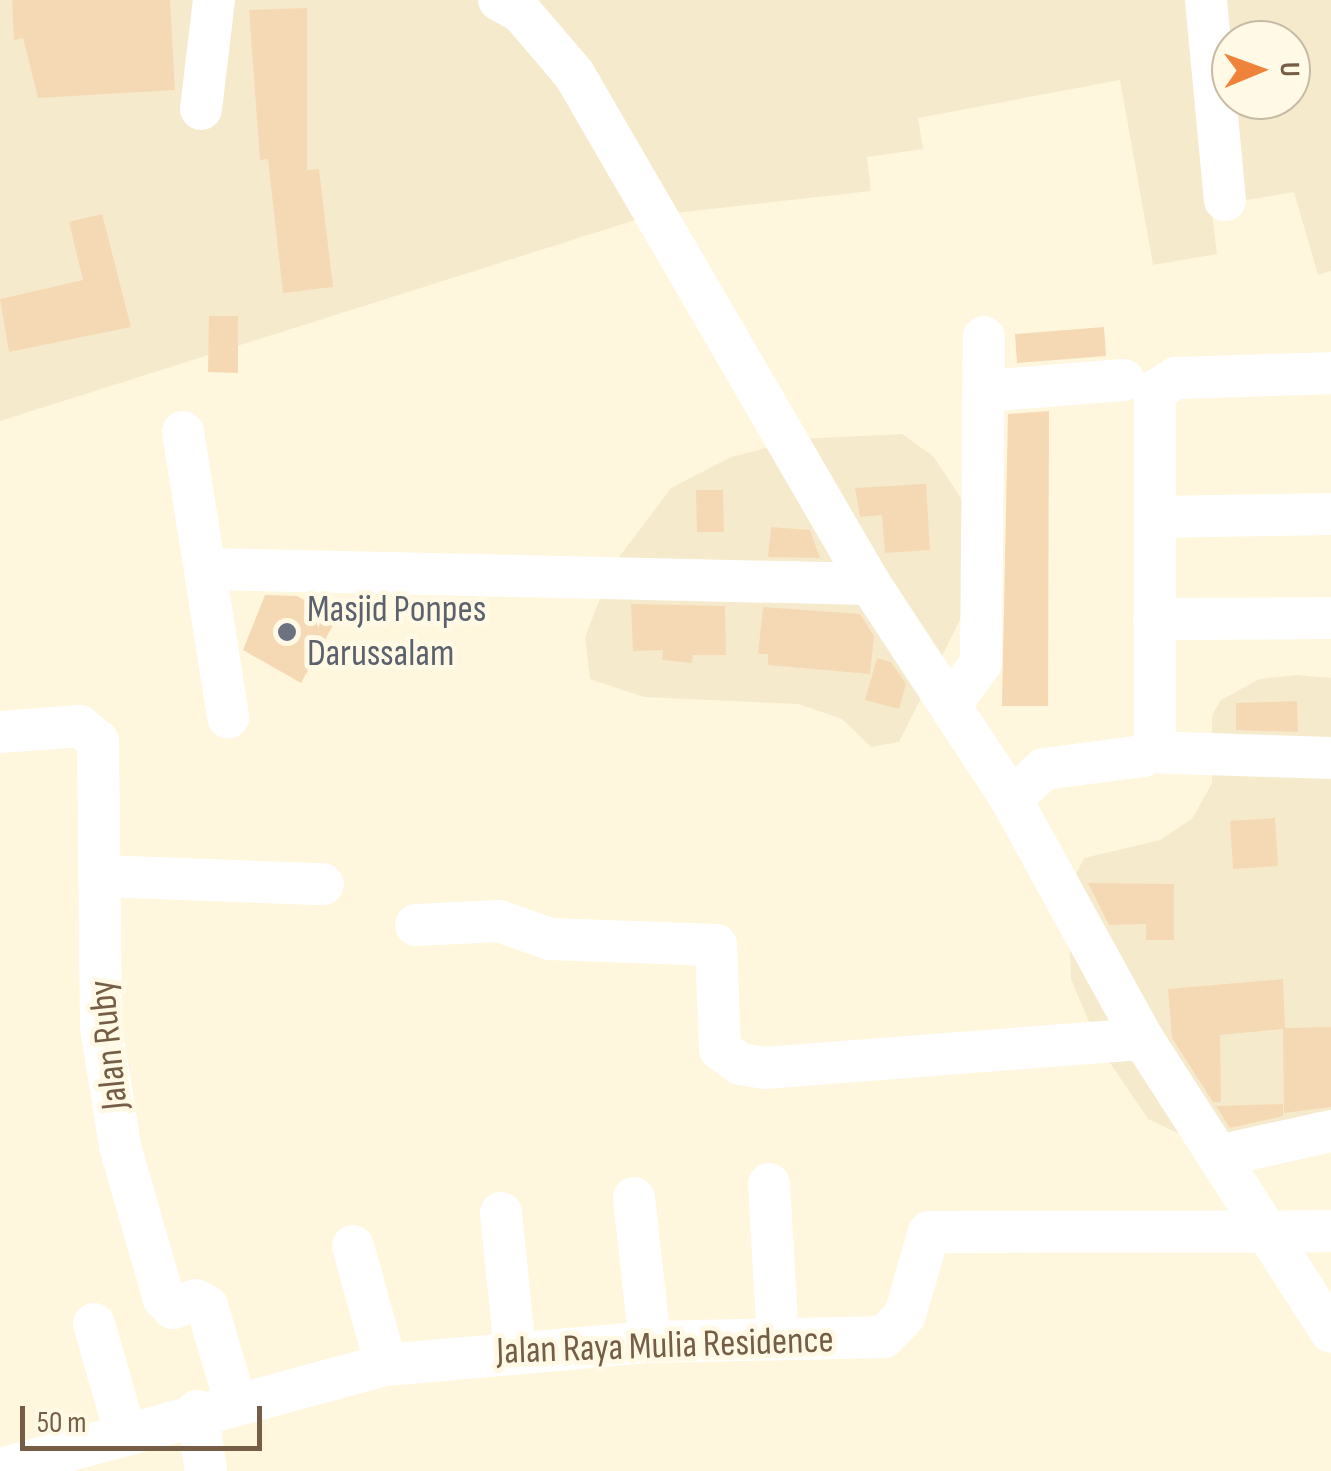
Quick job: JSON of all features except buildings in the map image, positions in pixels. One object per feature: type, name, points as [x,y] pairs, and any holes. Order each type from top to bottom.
[{"type":"street","points":[[201,109],[214,0]]},
{"type":"street","points":[[499,0],[521,12],[574,74],[870,584],[1011,799],[1143,1039],[1331,1332]]},
{"type":"street","points":[[1206,0],[1225,200]]},
{"type":"street","points":[[950,705],[982,664],[984,338]]},
{"type":"street","points":[[1148,752],[1155,743],[1155,391],[1164,380],[1331,373]]},
{"type":"street","points":[[984,391],[1124,380]]},
{"type":"street","points":[[184,432],[228,717]]},
{"type":"street","points":[[1156,517],[1331,514]]},
{"type":"street","points":[[207,569],[870,584]]},
{"type":"street","points":[[1154,619],[1331,618]]},
{"type":"street","name":"Jalan Ruby","points":[[0,732],[71,726],[96,734],[100,1027],[120,1146],[164,1299],[173,1308],[200,1300],[207,1306],[216,1406]]},
{"type":"street","points":[[1011,799],[1044,768],[1148,752],[1331,758]]},
{"type":"street","points":[[100,876],[323,884]]},
{"type":"street","points":[[416,925],[499,921],[550,939],[716,945],[720,1049],[740,1064],[1143,1039]]},
{"type":"street","points":[[1218,1156],[1331,1131]]},
{"type":"street","points":[[769,1184],[778,1338]]},
{"type":"street","points":[[634,1198],[650,1342]]},
{"type":"street","points":[[501,1213],[515,1350]]},
{"type":"street","points":[[1270,1235],[1331,1231]]},
{"type":"street","name":"Jalan Raya Mulia Residence","points":[[0,1468],[216,1406],[386,1366],[515,1350],[650,1342],[884,1338],[906,1314],[929,1232],[1270,1235]]},
{"type":"street","points":[[352,1246],[386,1366]]},
{"type":"street","points":[[94,1324],[125,1432]]},
{"type":"street","points":[[206,1471],[216,1406]]},
{"type":"shaded area","points":[[0,0],[1331,0],[1331,271],[1318,275],[1294,192],[1211,206],[1217,254],[1153,265],[1120,80],[918,118],[923,149],[867,157],[871,191],[648,216],[0,421]]},
{"type":"shaded area","points":[[902,434],[933,456],[967,507],[966,608],[899,742],[871,747],[842,719],[798,704],[644,697],[590,679],[585,637],[613,565],[671,488],[731,457],[800,439]]},
{"type":"shaded area","points":[[1297,675],[1331,678],[1331,1135],[1209,1148],[1148,1119],[1100,1048],[1071,979],[1067,893],[1084,858],[1160,840],[1192,819],[1212,783],[1212,715],[1221,700],[1259,679]]},
{"type":"place","name":"Masjid Ponpes Darussalam","points":[[287,632]]}]
